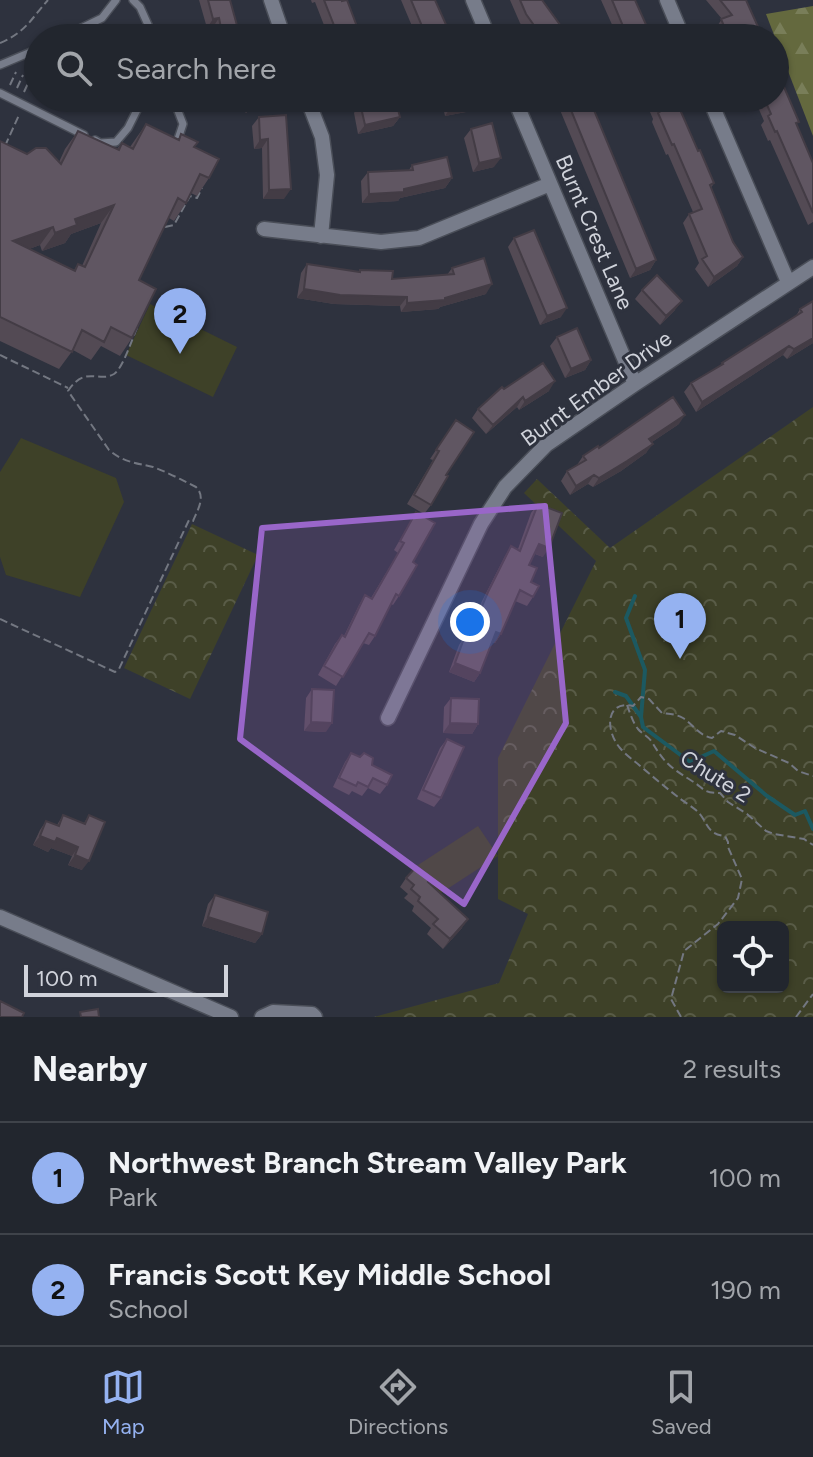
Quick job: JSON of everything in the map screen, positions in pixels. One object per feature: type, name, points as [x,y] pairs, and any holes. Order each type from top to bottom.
[{"type":"street","points":[[271,0],[279,24]]},
{"type":"street","points":[[473,0],[483,24]]},
{"type":"street","points":[[667,0],[677,24]]},
{"type":"street","points":[[312,112],[322,137],[327,175],[321,236]]},
{"type":"street","name":"Burnt Crest Lane","points":[[520,112],[635,384]]},
{"type":"street","points":[[715,112],[788,282]]},
{"type":"street","points":[[264,229],[381,242],[419,238],[550,184]]},
{"type":"street","name":"Burnt Ember Drive","points":[[388,718],[481,524],[505,487],[546,445],[813,267]]},
{"type":"street","points":[[0,917],[231,1017]]},
{"type":"street","points":[[262,1017],[273,1012],[312,1014],[315,1017]]},
{"type":"lane","points":[[90,24],[102,18],[116,0]]},
{"type":"lane","points":[[133,0],[148,24]]},
{"type":"lane","points":[[0,65],[24,55]]},
{"type":"lane","points":[[4,91],[24,102]]},
{"type":"lane","points":[[43,112],[100,143],[116,142],[136,112]]},
{"type":"lane","points":[[176,145],[183,124],[178,112]]},
{"type":"path","points":[[29,24],[48,0]]},
{"type":"path","points":[[0,43],[24,28]]},
{"type":"path","points":[[4,91],[16,72]]},
{"type":"path","points":[[15,93],[23,75]]},
{"type":"path","points":[[22,96],[24,92]]},
{"type":"path","points":[[6,144],[19,115],[14,113]]},
{"type":"path","points":[[164,228],[174,225],[190,196],[197,198],[203,187]]},
{"type":"path","points":[[0,619],[115,672],[189,520],[193,521],[201,495],[196,487],[155,468],[125,460],[109,450],[68,391],[73,384],[89,376],[115,373],[125,360],[137,328]]},
{"type":"path","points":[[0,355],[69,389]]},
{"type":"path","points":[[681,1017],[671,999],[684,951],[718,924],[731,909],[738,898],[742,879],[725,836],[719,836],[704,823],[698,811],[619,748],[610,725],[611,713],[626,704],[633,706],[641,697],[649,699],[662,713],[684,719],[706,737],[712,738],[721,731],[735,735],[789,763],[798,771],[813,776]]},
{"type":"path","name":"Chute 2","points":[[626,704],[636,727],[650,739],[672,769],[695,782],[700,789],[720,793],[766,831],[804,839],[813,845]]},
{"type":"path","points":[[796,1017],[813,994]]},
{"type":"highlighted area","points":[[545,506],[566,723],[464,904],[240,739],[262,528]]},
{"type":"green space","points":[[813,6],[813,136],[789,74],[789,24],[770,24],[766,14]]},
{"type":"green space","points":[[150,304],[237,347],[213,397],[126,355]]},
{"type":"green space","points":[[813,407],[813,1017],[374,1017],[499,983],[528,914],[498,899],[498,758],[596,561],[524,493],[537,479],[610,548]]},
{"type":"green space","points":[[21,438],[116,478],[124,502],[80,597],[6,575],[0,557],[0,472]]},
{"type":"green space","points":[[192,524],[258,555],[190,699],[124,668]]},
{"type":"green space","points":[[478,826],[498,856],[438,895],[418,865]]},
{"type":"building","points":[[208,0],[230,0],[237,24],[220,24],[219,18],[213,19]]},
{"type":"building","points":[[324,0],[347,0],[356,24],[333,24]]},
{"type":"building","points":[[411,0],[435,0],[446,24],[421,24]]},
{"type":"building","points":[[520,0],[542,0],[559,24],[533,24]]},
{"type":"building","points":[[612,0],[635,0],[646,24],[622,24]]},
{"type":"building","points":[[720,0],[746,0],[757,24],[723,24],[721,19],[732,15]]},
{"type":"building","points":[[789,99],[813,163],[813,213],[768,116],[789,112]]},
{"type":"building","points":[[362,112],[399,112],[400,117],[365,125]]},
{"type":"building","points":[[572,112],[595,112],[656,260],[636,269]]},
{"type":"building","points":[[681,112],[714,183],[710,185],[733,242],[743,257],[714,277],[702,259],[707,256],[689,214],[702,209],[658,113]]},
{"type":"building","points":[[286,115],[291,189],[269,190],[268,139],[260,140],[259,117]]},
{"type":"building","points":[[492,123],[501,158],[479,163],[471,129]]},
{"type":"building","points":[[146,124],[179,140],[181,134],[198,142],[194,147],[219,159],[209,178],[200,174],[186,203],[178,198],[139,280],[156,289],[132,338],[111,327],[104,342],[82,330],[72,352],[0,317],[0,141],[27,154],[36,148],[46,148],[61,164],[78,131],[119,150],[122,143],[133,149]],"holes":[[[114,205],[85,267],[78,264],[75,271],[13,241],[53,227],[55,233],[77,225],[75,219]]]},
{"type":"building","points":[[447,157],[452,178],[404,189],[404,192],[369,194],[368,172],[413,170],[412,165]]},
{"type":"building","points":[[534,230],[567,308],[547,316],[514,238]]},
{"type":"building","points":[[484,258],[492,284],[445,300],[407,303],[407,297],[340,295],[304,289],[307,264],[360,272],[393,271],[392,279],[454,274],[452,268]]},
{"type":"building","points":[[657,275],[682,301],[666,316],[642,290]]},
{"type":"building","points":[[813,301],[813,338],[794,349],[789,346],[702,402],[691,383],[802,312],[800,309]]},
{"type":"building","points":[[577,328],[591,360],[571,369],[557,337]]},
{"type":"building","points":[[543,363],[555,381],[525,401],[523,397],[493,425],[478,409],[502,387],[504,389]]},
{"type":"building","points":[[673,397],[685,415],[649,439],[653,444],[627,461],[599,478],[594,475],[576,486],[567,471],[586,460],[583,456]]},
{"type":"building","points":[[456,420],[474,432],[431,505],[414,495],[439,451],[436,450]]},
{"type":"building","points":[[538,504],[562,513],[549,548],[539,544],[529,565],[537,568],[531,582],[539,586],[533,597],[520,590],[501,634],[496,632],[480,673],[455,663],[465,636],[469,637],[511,546],[520,551]]},
{"type":"building","points":[[416,512],[435,523],[413,562],[417,565],[399,596],[396,594],[375,636],[369,633],[343,677],[324,666],[342,635],[345,637],[365,595],[372,599],[404,543],[400,541]]},
{"type":"building","points":[[312,689],[334,690],[332,723],[311,722]]},
{"type":"building","points":[[451,698],[479,699],[478,724],[450,723]]},
{"type":"building","points":[[447,739],[464,747],[441,798],[423,790]]},
{"type":"building","points":[[351,753],[360,757],[364,753],[373,758],[372,765],[392,775],[387,785],[373,778],[368,787],[358,782],[356,786],[339,778]]},
{"type":"building","points":[[63,815],[85,824],[89,815],[105,822],[89,861],[75,855],[78,847],[57,838],[55,842],[40,836],[46,821],[59,826]]},
{"type":"building","points":[[417,866],[431,878],[428,882],[468,919],[450,939],[433,924],[438,919],[418,901],[420,897],[411,889],[414,885],[406,878]]},
{"type":"building","points":[[215,895],[268,912],[262,934],[208,917]]},
{"type":"building","points":[[0,1001],[24,1013],[22,1017],[0,1017]]},
{"type":"building","points":[[98,1009],[99,1017],[81,1017],[80,1012]]},
{"type":"waterway","points":[[635,596],[626,618],[645,670],[643,727],[690,762],[714,751],[767,796],[795,815],[805,811],[813,829]]},
{"type":"waterway","points":[[615,692],[626,696],[641,717]]},
{"type":"place","name":"Francis Scott Key Middle School","points":[[180,354]]},
{"type":"place","name":"Northwest Branch Stream Valley Park","points":[[680,659]]}]
